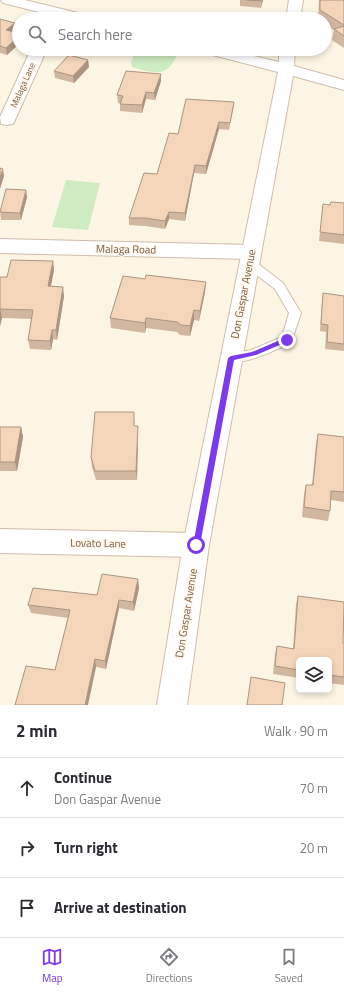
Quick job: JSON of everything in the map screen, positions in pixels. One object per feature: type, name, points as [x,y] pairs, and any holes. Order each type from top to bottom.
[{"type":"street","points":[[8,0],[45,12]]},
{"type":"street","points":[[294,12],[296,0]]},
{"type":"street","name":"Malaga Lane","points":[[7,120],[36,56]]},
{"type":"street","points":[[234,56],[344,85]]},
{"type":"street","name":"Don Gaspar Avenue","points":[[172,705],[196,545],[286,69],[287,56]]},
{"type":"street","name":"Malaga Road","points":[[0,246],[250,257]]},
{"type":"street","name":"Lovato Lane","points":[[0,541],[196,545]]},
{"type":"lane","points":[[231,358],[253,354],[287,340],[295,313],[279,286],[250,257]]},
{"type":"green space","points":[[134,56],[176,56],[171,65],[162,72],[149,72],[132,67],[131,62]]},
{"type":"green space","points":[[66,180],[100,183],[88,230],[52,227]]},
{"type":"building","points":[[320,0],[344,0],[344,25],[332,18],[332,12],[323,12],[320,10]]},
{"type":"building","points":[[0,19],[12,22],[12,25],[6,30],[12,31],[12,42],[6,48],[0,46]]},
{"type":"building","points":[[344,26],[344,36],[334,29]]},
{"type":"building","points":[[68,56],[88,60],[73,76],[54,71]]},
{"type":"building","points":[[126,71],[161,74],[154,93],[146,92],[142,105],[120,104],[123,96],[117,95]]},
{"type":"building","points":[[186,99],[234,102],[230,123],[219,122],[206,166],[195,165],[185,213],[169,212],[165,221],[145,218],[129,218],[144,173],[157,174],[169,133],[178,134]]},
{"type":"building","points":[[0,168],[3,169],[0,178]]},
{"type":"building","points":[[6,189],[26,190],[20,213],[0,212]]},
{"type":"building","points":[[331,202],[344,203],[344,235],[320,232],[323,204],[330,205]]},
{"type":"building","points":[[11,260],[53,261],[48,286],[63,287],[56,330],[52,330],[50,341],[28,340],[33,310],[0,309],[0,277],[7,277]]},
{"type":"building","points":[[146,275],[206,282],[200,311],[194,310],[190,326],[181,325],[177,322],[146,318],[145,323],[110,318],[123,276],[145,279]]},
{"type":"building","points":[[323,293],[344,296],[344,344],[327,342],[328,325],[321,324]]},
{"type":"building","points":[[95,412],[134,412],[134,426],[138,426],[136,471],[95,471],[91,457]]},
{"type":"building","points":[[0,427],[21,427],[15,462],[0,462]]},
{"type":"building","points":[[318,434],[344,437],[344,492],[331,491],[330,511],[304,507],[306,485],[313,485]]},
{"type":"building","points":[[102,574],[138,579],[133,602],[119,600],[105,661],[95,659],[85,705],[15,705],[26,666],[55,670],[70,610],[28,605],[33,588],[97,595]]},
{"type":"building","points":[[298,596],[344,602],[344,677],[332,675],[332,657],[296,657],[296,670],[275,666],[277,646],[294,649]]},
{"type":"building","points":[[251,677],[285,683],[282,705],[247,705]]},
{"type":"route","points":[[196,545],[231,358],[253,354],[287,340]]}]
